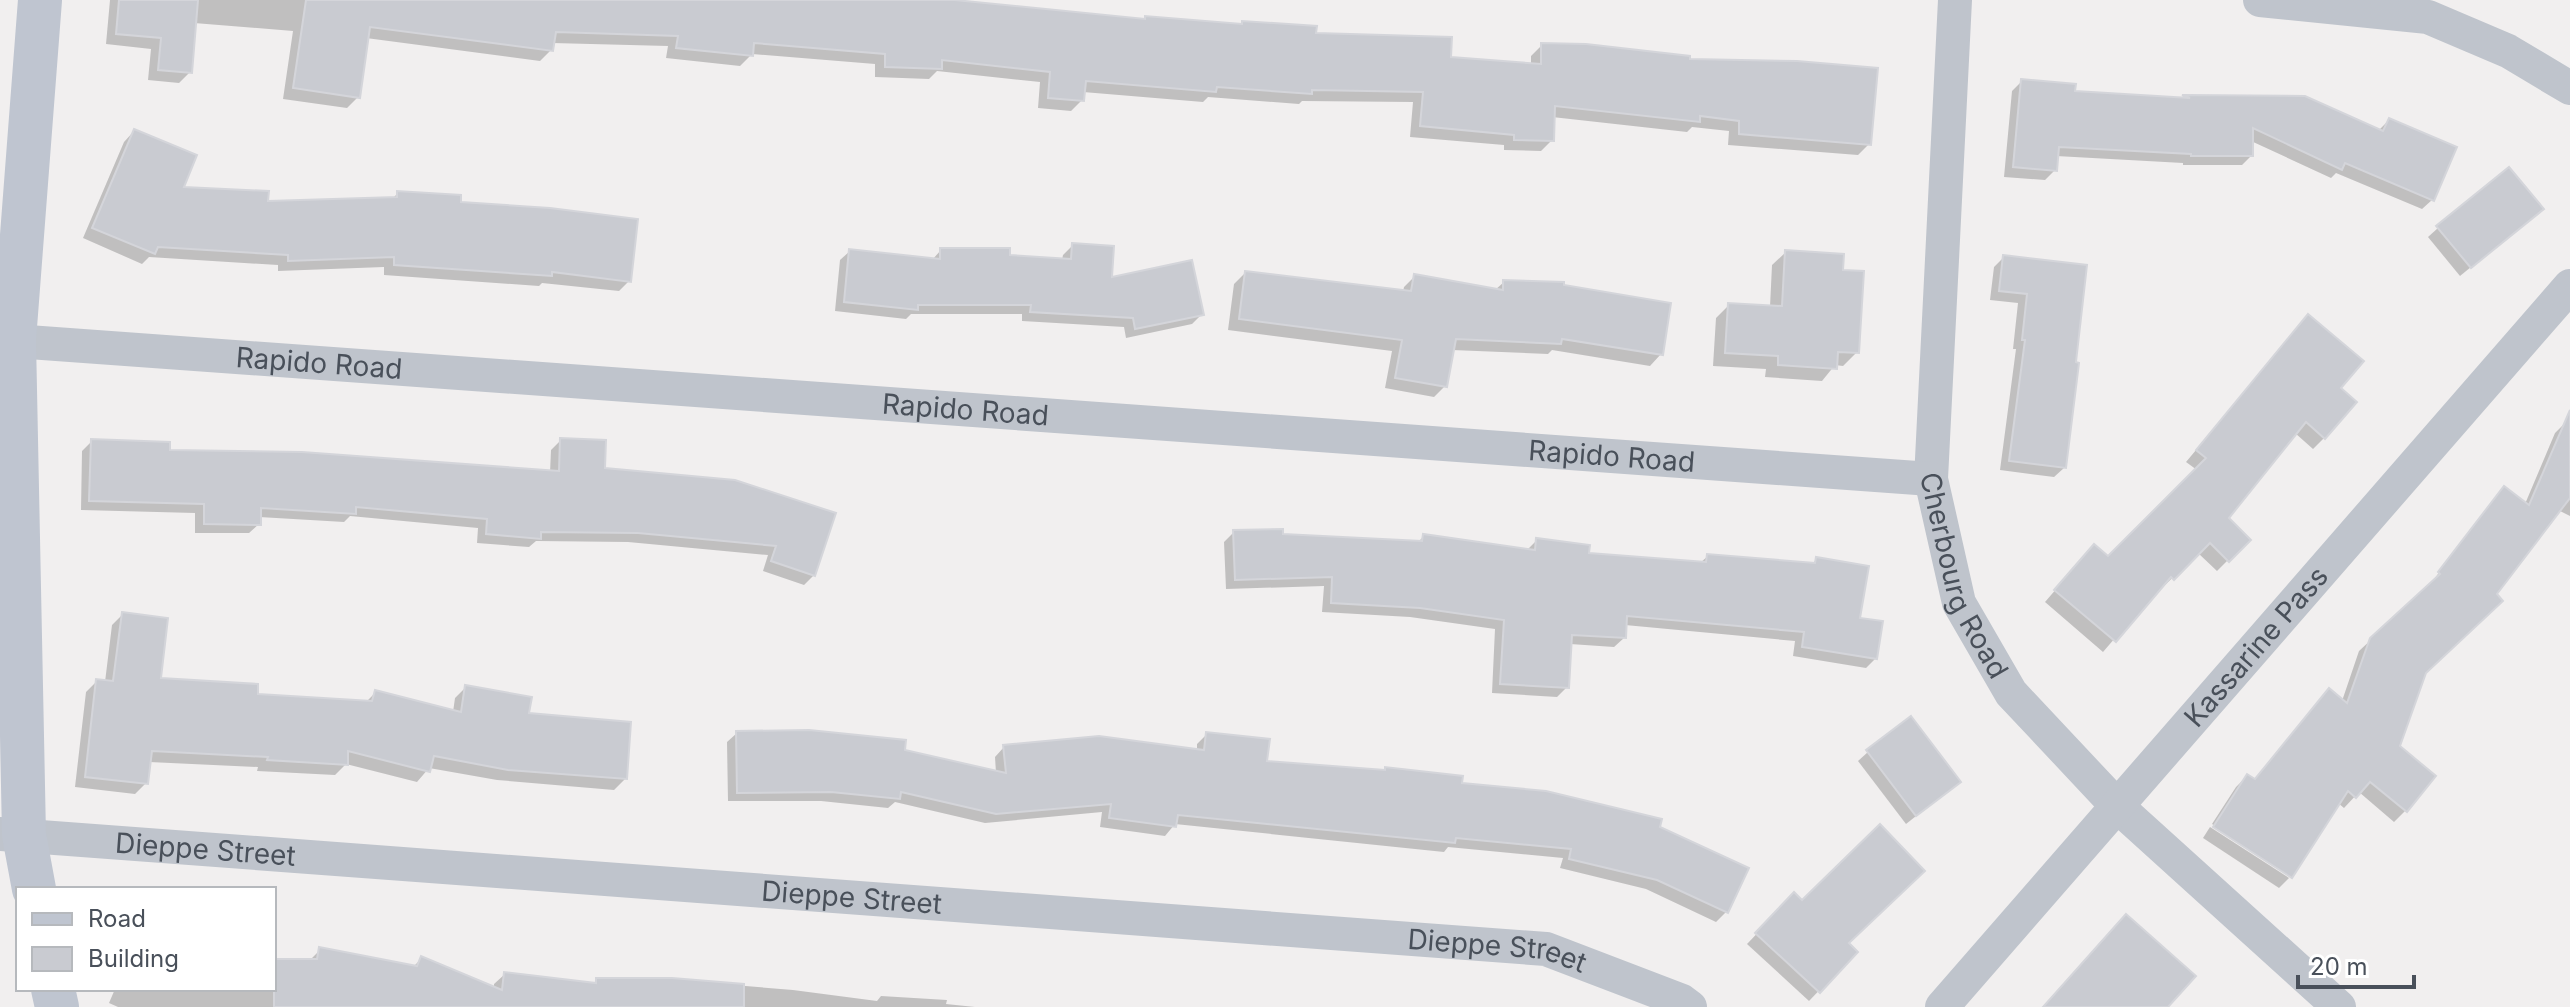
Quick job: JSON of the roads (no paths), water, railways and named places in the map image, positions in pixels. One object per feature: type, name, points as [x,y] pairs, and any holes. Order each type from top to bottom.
[{"type":"main road","points":[[33,887],[12,835],[7,340],[40,0]]},
{"type":"street","name":"Cherbourg Road","points":[[1955,0],[1931,479],[1959,603],[2011,693],[2118,807],[2339,1007]]},
{"type":"street","points":[[2260,0],[2428,17],[2508,51],[2570,88]]},
{"type":"street","name":"Kassarine Pass","points":[[1942,1007],[2570,286]]},
{"type":"street","name":"Rapido Road","points":[[7,340],[1931,479]]},
{"type":"street","name":"Dieppe Street","points":[[12,835],[1546,949],[1682,1001],[1690,1007]]}]
